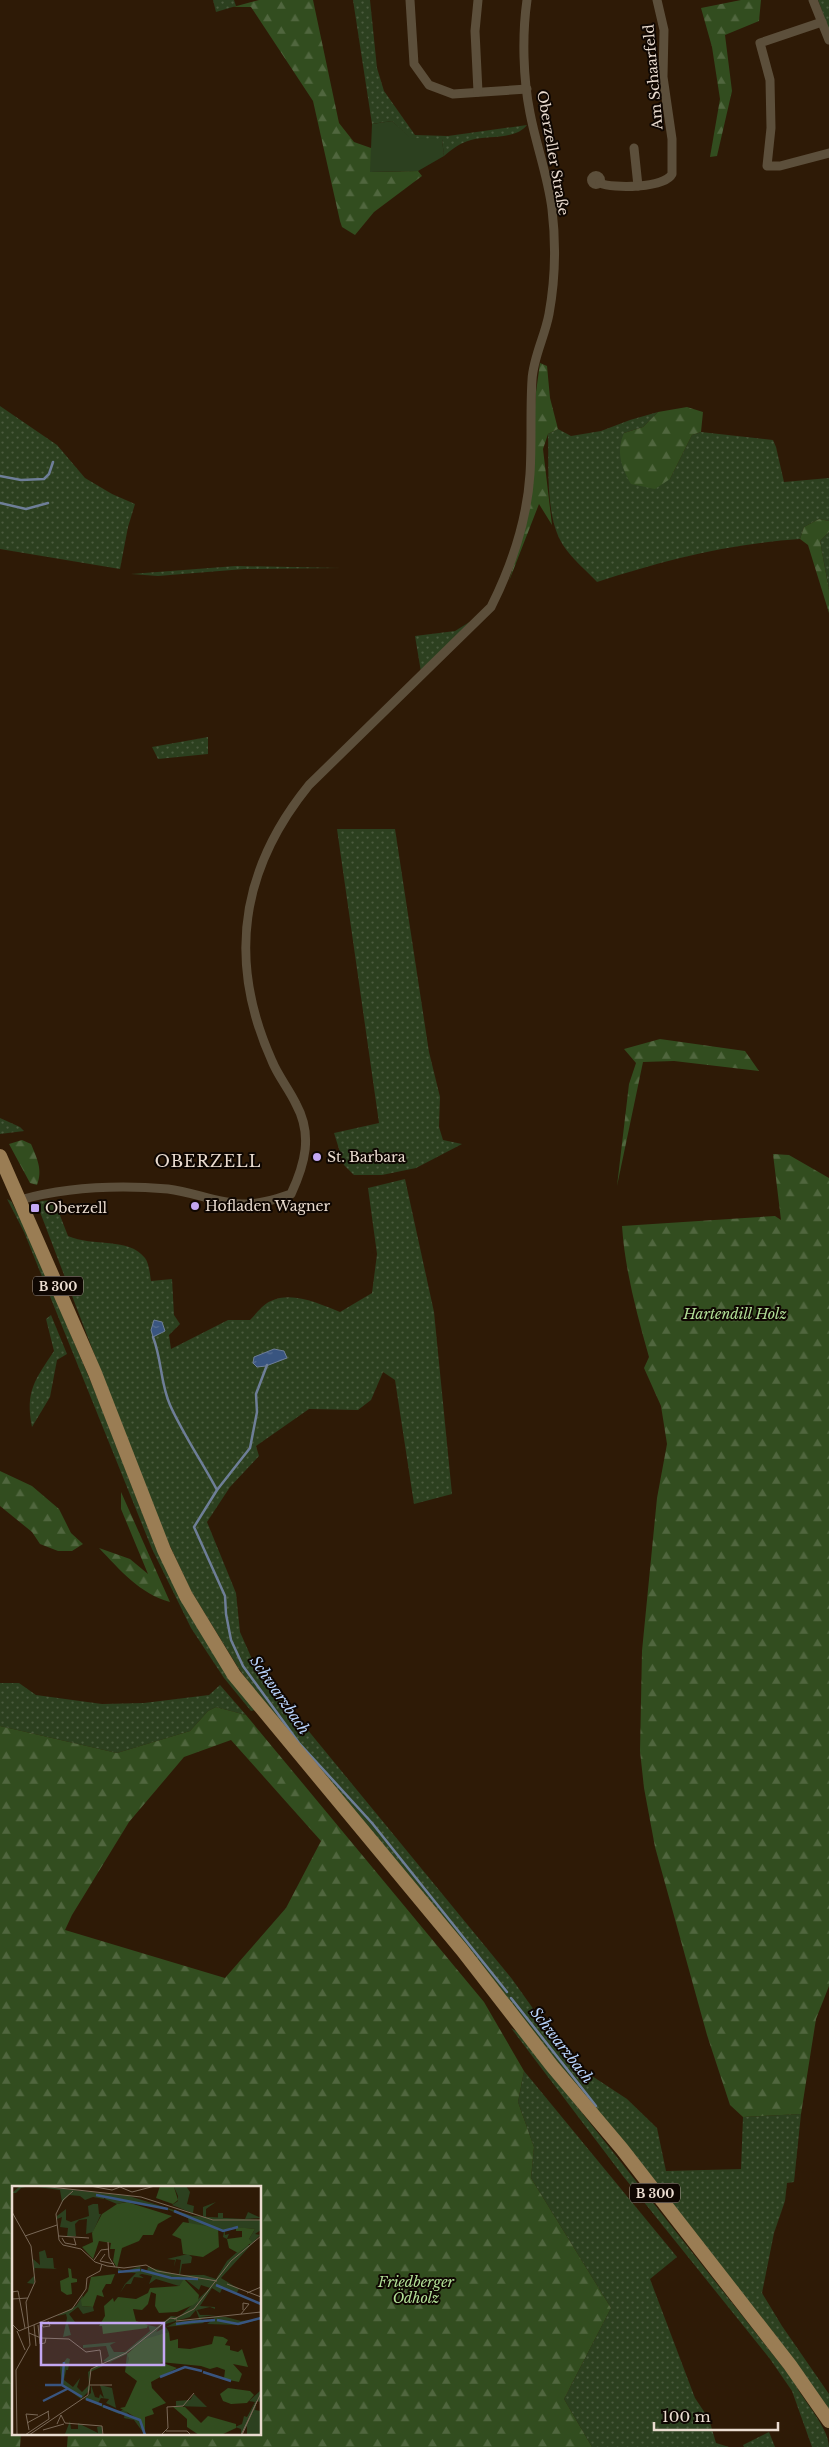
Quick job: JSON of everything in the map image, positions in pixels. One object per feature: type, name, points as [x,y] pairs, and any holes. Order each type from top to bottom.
[{"type":"main road","name":"B 300","points":[[0,1156],[95,1373],[164,1550],[186,1596],[234,1675],[456,1943],[552,2066],[622,2149],[790,2365],[829,2421]]},
{"type":"street","points":[[410,0],[414,57],[418,73],[429,85],[437,90],[454,94],[527,89]]},
{"type":"street","points":[[478,0],[475,31],[478,92]]},
{"type":"street","name":"Oberzeller Straße","points":[[20,1200],[47,1194],[137,1187],[170,1190],[243,1204],[260,1203],[290,1194],[304,1162],[307,1148],[305,1129],[298,1106],[272,1062],[253,1011],[246,950],[250,896],[258,870],[277,829],[309,785],[491,607],[502,584],[526,506],[530,476],[532,378],[549,315],[553,284],[552,211],[546,172],[530,112],[527,89],[525,32],[527,0]]},
{"type":"street","name":"Am Schaarfeld","points":[[600,183],[608,187],[638,186],[666,180],[672,174],[672,139],[663,77],[664,30],[657,0]]},
{"type":"street","points":[[814,0],[829,40]]},
{"type":"street","points":[[822,22],[760,43],[770,80],[771,128],[767,166],[780,166],[829,153]]},
{"type":"street","points":[[634,148],[638,186]]},
{"type":"green space","points":[[213,0],[234,0],[236,6],[216,12]]},
{"type":"green space","points":[[259,0],[313,0],[339,123],[354,142],[371,148],[371,172],[418,171],[422,176],[374,212],[355,235],[342,227],[340,221],[313,101],[251,7],[233,7]]},
{"type":"green space","points":[[353,0],[370,0],[377,68],[384,91],[415,135],[448,136],[527,125],[522,130],[509,135],[467,141],[456,146],[444,156],[442,139],[411,139],[392,121],[372,124]]},
{"type":"green space","points":[[741,0],[761,0],[759,21],[725,35],[732,91],[717,156],[710,157],[720,99],[712,47],[701,8]]},
{"type":"green space","points":[[818,0],[829,0],[829,30]]},
{"type":"green space","points":[[392,121],[411,138],[442,139],[444,156],[418,171],[370,172],[372,124]]},
{"type":"green space","points":[[540,363],[547,366],[550,398],[558,429],[548,434],[543,449],[552,525],[539,504],[509,581],[527,518],[536,392]]},
{"type":"green space","points":[[0,406],[57,445],[85,478],[112,494],[135,504],[128,527],[120,569],[0,549]]},
{"type":"green space","points":[[687,407],[703,412],[701,432],[692,435],[670,479],[655,489],[631,484],[620,453],[624,433],[643,427],[658,412]]},
{"type":"green space","points":[[658,412],[643,427],[624,433],[670,479],[692,435],[701,432],[773,440],[784,482],[829,478],[829,521],[819,519],[804,527],[800,539],[773,541],[697,554],[597,582],[570,555],[557,534],[549,491],[548,434],[558,429],[571,436],[601,431]]},
{"type":"green space","points":[[819,519],[829,521],[829,532],[820,541],[829,590],[829,613],[808,545],[800,539],[804,527]]},
{"type":"green space","points":[[829,532],[829,590],[820,541]]},
{"type":"green space","points":[[236,566],[340,568],[244,569],[158,576],[131,574]]},
{"type":"green space","points":[[476,618],[421,672],[415,636],[455,631]]},
{"type":"green space","points":[[208,737],[208,754],[158,759],[152,747]]},
{"type":"green space","points":[[337,829],[395,829],[429,1052],[440,1097],[439,1127],[443,1140],[462,1144],[416,1168],[382,1175],[354,1175],[344,1165],[334,1133],[379,1123]]},
{"type":"green space","points":[[660,1039],[745,1051],[759,1071],[674,1061],[643,1062],[617,1186],[629,1084],[636,1063],[624,1049]]},
{"type":"green space","points":[[0,1118],[20,1127],[24,1131],[0,1134]]},
{"type":"green space","points":[[22,1140],[31,1144],[37,1159],[39,1180],[37,1185],[30,1183],[9,1144]]},
{"type":"green space","name":"Hartendill Holz","points":[[773,1154],[789,1155],[829,1178],[829,1986],[816,2019],[801,2114],[743,2117],[730,2105],[707,2035],[655,1847],[644,1788],[640,1751],[642,1651],[657,1498],[667,1444],[661,1406],[644,1368],[649,1357],[629,1276],[622,1226],[775,1216],[781,1220]]},
{"type":"green space","points":[[405,1179],[434,1312],[452,1494],[414,1504],[395,1380],[383,1372],[371,1400],[358,1410],[309,1409],[256,1446],[259,1456],[230,1487],[207,1522],[236,1593],[240,1632],[252,1659],[284,1701],[512,1979],[564,2052],[589,2074],[627,2099],[657,2128],[666,2171],[741,2169],[743,2117],[801,2114],[794,2182],[787,2183],[785,2201],[774,2233],[762,2293],[782,2326],[829,2394],[829,2409],[776,2336],[269,1710],[239,1669],[191,1591],[156,1516],[37,1204],[41,1201],[54,1200],[68,1236],[130,1247],[138,1251],[145,1258],[151,1281],[172,1279],[174,1315],[180,1324],[169,1335],[171,1349],[228,1320],[250,1320],[265,1304],[279,1298],[297,1298],[315,1302],[340,1312],[372,1293],[377,1254],[368,1188]]},
{"type":"green space","points":[[7,1199],[11,1201],[27,1231],[96,1394],[156,1548],[255,1710],[251,1711],[224,1678],[191,1628],[152,1549],[24,1232]]},
{"type":"green space","points":[[51,1315],[67,1354],[57,1360],[50,1397],[32,1427],[30,1404],[33,1386],[54,1351],[46,1319]]},
{"type":"green space","points":[[0,1471],[32,1486],[59,1509],[71,1533],[83,1544],[72,1551],[58,1551],[40,1544],[32,1532],[0,1506]]},
{"type":"green space","points":[[121,1492],[170,1602],[140,1587],[123,1573],[99,1548],[130,1559],[148,1574],[121,1509]]},
{"type":"green space","points":[[0,1683],[19,1683],[36,1695],[102,1704],[144,1703],[209,1695],[220,1685],[246,1715],[216,1707],[208,1711],[190,1731],[117,1753],[0,1726]]},
{"type":"green space","name":"Friedberger Ödholz","points":[[216,1707],[246,1715],[484,2002],[524,2071],[518,2102],[534,2147],[531,2178],[611,2308],[564,2399],[592,2447],[67,2447],[68,2434],[261,2434],[261,2186],[12,2186],[12,2434],[21,2434],[20,2447],[0,2447],[0,1726],[117,1753],[190,1731],[208,1711]],"holes":[[[231,1740],[321,1841],[286,1908],[225,1978],[65,1930],[72,1915],[129,1822],[184,1757]]]},
{"type":"green space","points":[[511,2028],[519,2033],[793,2380],[825,2431],[829,2447],[812,2447],[792,2391],[770,2359],[623,2176]]},
{"type":"green space","points":[[524,2071],[677,2257],[650,2279],[695,2398],[709,2419],[716,2443],[729,2447],[592,2447],[564,2399],[611,2308],[531,2178],[534,2147],[518,2102]]},
{"type":"green space","points":[[769,2432],[775,2447],[744,2447],[743,2445]]},
{"type":"water","points":[[154,1320],[162,1322],[165,1331],[153,1337],[151,1330]]},
{"type":"water","points":[[274,1349],[284,1351],[287,1358],[266,1366],[257,1367],[253,1363],[254,1357]]},
{"type":"waterway","points":[[0,476],[21,480],[44,479],[49,474],[53,462]]},
{"type":"waterway","points":[[0,503],[26,509],[48,503]]},
{"type":"waterway","name":"Schwarzbach","points":[[153,1337],[164,1388],[170,1405],[217,1490],[194,1527],[225,1596],[231,1640],[243,1666],[299,1743],[372,1823],[507,1992]]},
{"type":"waterway","points":[[217,1490],[250,1448],[257,1412],[256,1394],[267,1365]]},
{"type":"waterway","name":"Schwarzbach","points":[[511,1998],[596,2106]]},
{"type":"place","name":"St. Barbara","points":[[317,1157]]},
{"type":"place","name":"Hofladen Wagner","points":[[195,1206]]},
{"type":"place","name":"Oberzell","points":[[35,1208]]},
{"type":"district","name":"OBERZELL","points":[[208,1161]]}]
